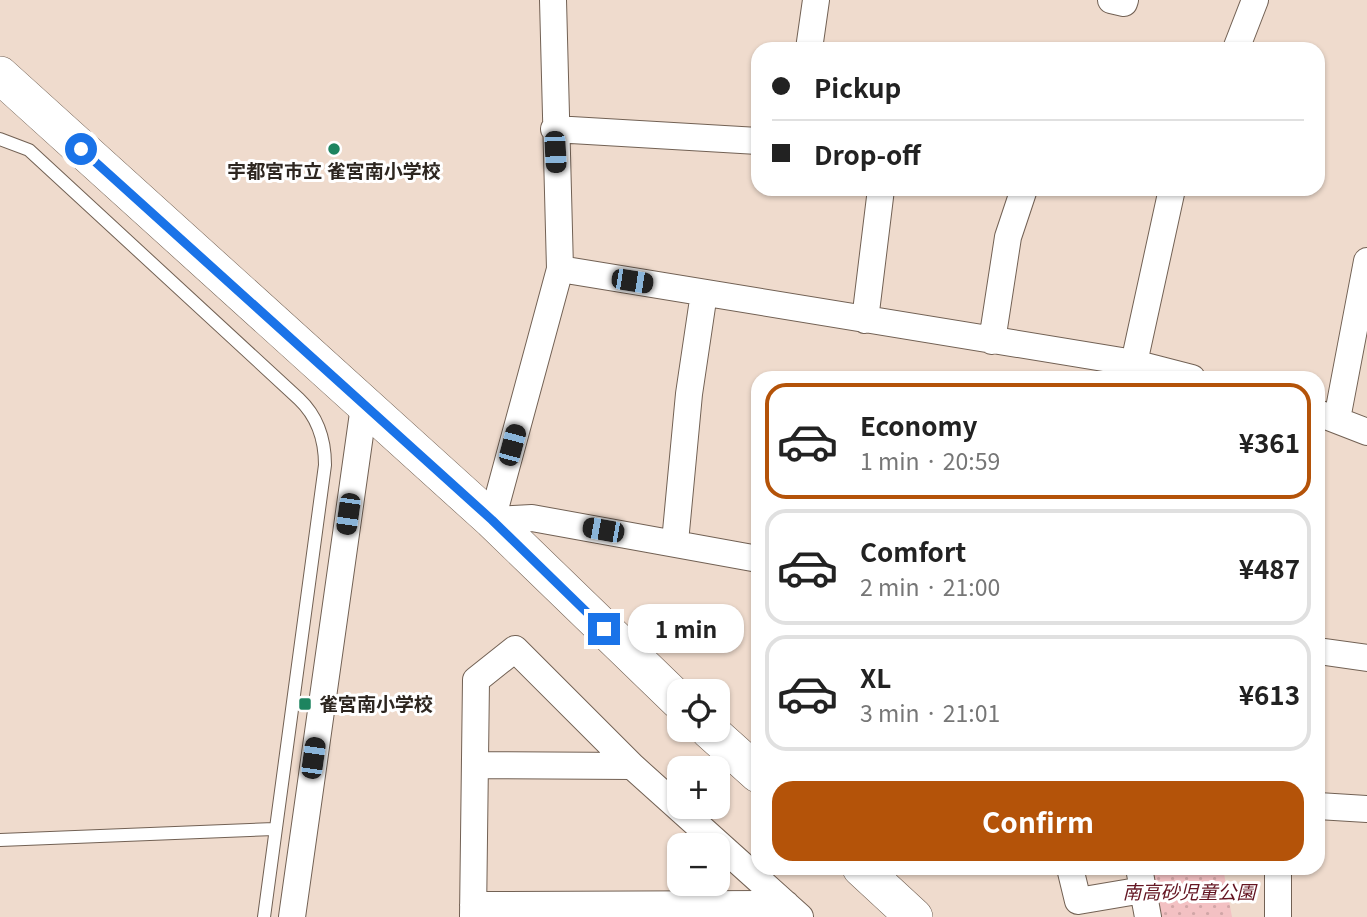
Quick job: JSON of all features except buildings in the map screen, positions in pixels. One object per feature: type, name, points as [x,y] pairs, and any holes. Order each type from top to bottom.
[{"type":"street","points":[[492,520],[560,269],[554,128],[553,0]]},
{"type":"street","points":[[810,42],[816,0]]},
{"type":"street","points":[[1111,0],[1124,3],[1125,0]]},
{"type":"street","points":[[1239,42],[1255,0]]},
{"type":"street","points":[[0,75],[492,520],[667,689]]},
{"type":"street","points":[[554,128],[751,141]]},
{"type":"street","points":[[865,320],[880,196]]},
{"type":"street","points":[[992,341],[1008,237],[1022,196]]},
{"type":"street","points":[[1134,363],[1170,196]]},
{"type":"street","points":[[1367,261],[1327,416],[1367,432]]},
{"type":"street","points":[[560,269],[1134,363],[1165,371]]},
{"type":"street","points":[[675,542],[689,394],[704,293]]},
{"type":"street","points":[[292,917],[364,406]]},
{"type":"street","points":[[492,520],[532,518],[751,558]]},
{"type":"street","points":[[751,873],[632,766],[515,649],[476,680],[473,911],[793,911]]},
{"type":"street","points":[[1325,653],[1367,658]]},
{"type":"street","points":[[722,742],[751,768]]},
{"type":"street","points":[[475,765],[632,766]]},
{"type":"street","points":[[1325,806],[1367,809]]},
{"type":"street","points":[[753,875],[793,911]]},
{"type":"street","points":[[876,875],[914,917]]},
{"type":"street","points":[[1071,875],[1077,901],[1141,879],[1148,917]]},
{"type":"street","points":[[1278,875],[1278,917]]},
{"type":"lane","points":[[0,138],[29,150],[299,399],[310,410],[319,428],[325,446],[325,465],[264,917]]},
{"type":"lane","points":[[0,840],[274,829]]},
{"type":"green space","name":"南高砂児童公園","points":[[1147,875],[1224,875],[1232,917],[1155,917]]},
{"type":"place","name":"宇都宮市立 雀宮南小学校","points":[[334,149]]},
{"type":"place","name":"雀宮南小学校","points":[[305,704]]},
{"type":"route","points":[[81,149],[492,520],[604,629]]}]
